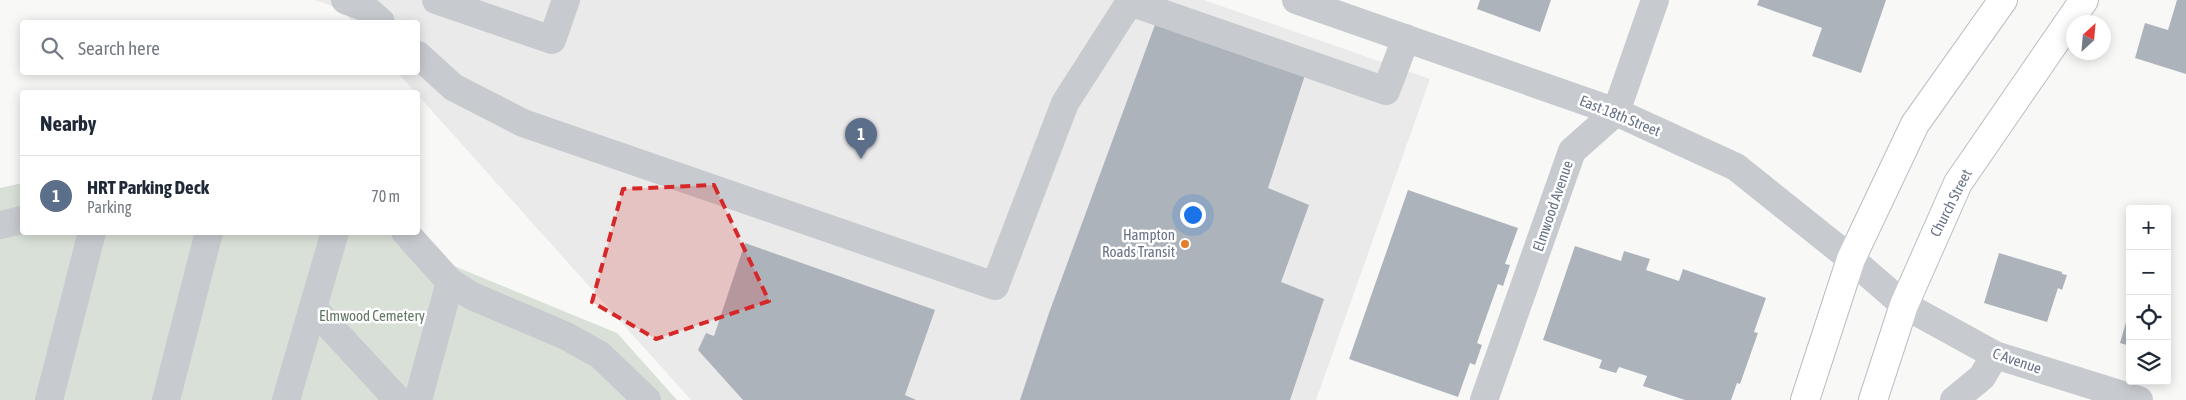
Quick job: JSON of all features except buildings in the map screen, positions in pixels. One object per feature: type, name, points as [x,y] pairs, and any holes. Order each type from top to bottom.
[{"type":"main road","points":[[1805,400],[1851,260],[1916,124],[2002,0]]},
{"type":"main road","name":"Church Street","points":[[1873,400],[1904,305],[1958,183],[2084,0]]},
{"type":"street","points":[[345,0],[364,7],[379,20]]},
{"type":"street","points":[[436,0],[552,40],[566,0]]},
{"type":"street","name":"East 18th Street","points":[[1296,0],[1616,112],[1736,167],[1904,305]]},
{"type":"street","name":"Elmwood Avenue","points":[[1484,400],[1572,151],[1616,112],[1655,0]]},
{"type":"street","points":[[420,57],[453,87],[523,123],[995,286],[1065,103],[1130,1],[1386,91],[1406,38]]},
{"type":"street","points":[[0,225],[20,220]]},
{"type":"street","points":[[49,400],[91,235]]},
{"type":"street","points":[[166,400],[208,235]]},
{"type":"street","points":[[286,400],[334,235]]},
{"type":"street","points":[[407,235],[450,282],[472,296],[566,336],[600,355],[647,400]]},
{"type":"street","points":[[418,400],[450,282]]},
{"type":"street","name":"C Avenue","points":[[1904,305],[1995,356],[2139,400]]},
{"type":"street","points":[[313,308],[398,400]]},
{"type":"street","points":[[1954,400],[1982,376],[1995,356]]},
{"type":"highlighted area","points":[[714,185],[769,301],[656,339],[592,302],[623,189]]},
{"type":"shaded area","points":[[315,0],[1204,0],[1430,79],[1316,400],[691,400],[420,98],[420,90],[413,90],[400,75],[420,75],[420,20],[351,20],[341,9]]},
{"type":"green space","name":"Elmwood Cemetery","points":[[20,183],[20,235],[420,234],[454,266],[617,333],[677,400],[0,400],[0,188]]},
{"type":"place","name":"HRT Parking Deck","points":[[861,159]]},
{"type":"place","name":"Hampton Roads Transit","points":[[1185,244]]}]
